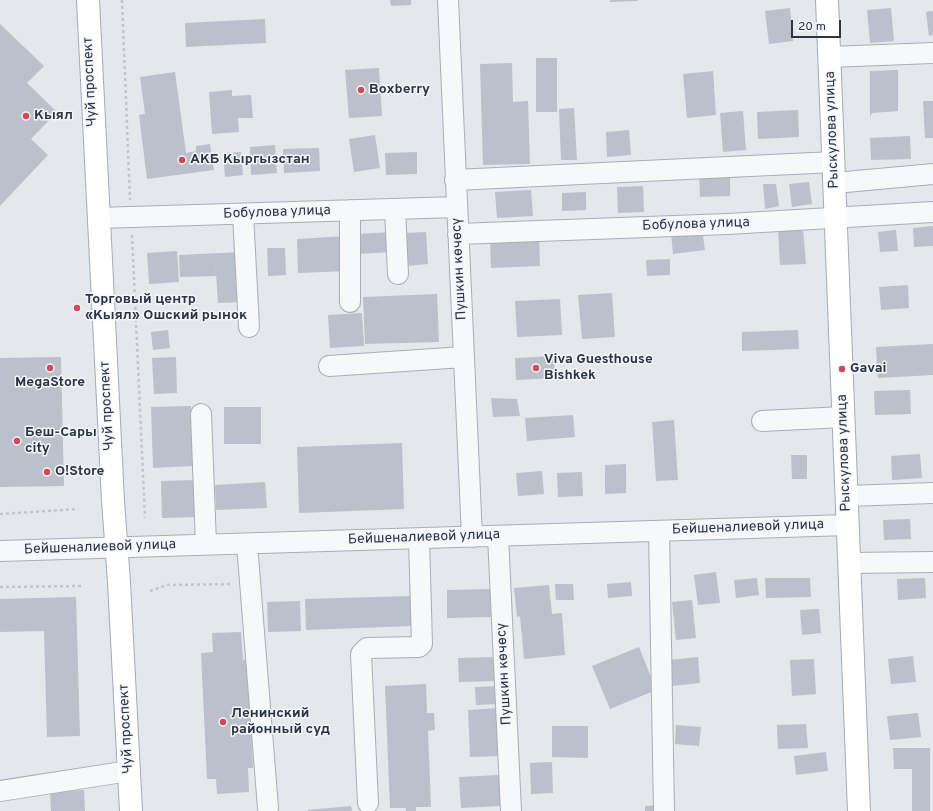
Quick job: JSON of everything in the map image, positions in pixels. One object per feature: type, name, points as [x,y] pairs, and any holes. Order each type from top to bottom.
[{"type":"main road","name":"Чуй проспект","points":[[88,0],[98,218],[131,811]]},
{"type":"main road","name":"Рыскулова улица","points":[[827,0],[858,811]]},
{"type":"street","name":"Пушкин көчөсү","points":[[448,0],[472,537]]},
{"type":"street","points":[[830,57],[933,53]]},
{"type":"street","points":[[455,180],[834,172],[933,174]]},
{"type":"street","name":"Бобулова улица","points":[[98,218],[457,206]]},
{"type":"street","points":[[395,209],[398,274]]},
{"type":"street","points":[[350,210],[350,302]]},
{"type":"street","name":"Бобулова улица","points":[[458,234],[836,219],[933,212]]},
{"type":"street","points":[[243,214],[249,327]]},
{"type":"street","points":[[329,366],[464,357]]},
{"type":"street","points":[[201,414],[206,544]]},
{"type":"street","points":[[762,422],[844,417]]},
{"type":"street","points":[[847,496],[933,493]]},
{"type":"street","name":"Бейшеналиевой улица","points":[[0,551],[848,525]]},
{"type":"street","points":[[659,531],[664,811]]},
{"type":"street","name":"Пушкин көчөсү","points":[[498,536],[512,811]]},
{"type":"street","points":[[368,803],[361,654],[366,648],[419,647],[422,644],[419,539]]},
{"type":"street","points":[[246,544],[268,808]]},
{"type":"street","points":[[849,563],[933,562]]},
{"type":"street","points":[[0,791],[129,771]]},
{"type":"path","points":[[122,0],[145,518]]},
{"type":"path","points":[[0,514],[78,509]]},
{"type":"path","points":[[150,591],[167,585],[250,584]]},
{"type":"path","points":[[0,587],[81,586]]},
{"type":"building","points":[[390,0],[411,0],[411,5],[391,6]]},
{"type":"building","points":[[610,0],[638,0],[638,1],[610,2]]},
{"type":"building","points":[[790,8],[793,41],[769,44],[765,11]]},
{"type":"building","points":[[891,8],[894,41],[870,43],[867,10]]},
{"type":"building","points":[[933,11],[933,35],[929,36],[926,12]]},
{"type":"building","points":[[265,19],[266,43],[186,47],[185,23]]},
{"type":"building","name":"Кыял","points":[[0,24],[44,66],[27,83],[57,112],[31,139],[48,155],[0,206]]},
{"type":"building","points":[[536,58],[557,58],[557,112],[536,112]]},
{"type":"building","points":[[512,63],[513,102],[528,101],[530,164],[483,165],[480,64]]},
{"type":"building","points":[[379,68],[382,116],[349,118],[345,70]]},
{"type":"building","points":[[898,70],[898,111],[872,113],[870,117],[870,71]]},
{"type":"building","points":[[713,71],[716,115],[687,118],[683,74]]},
{"type":"building","points":[[175,72],[186,153],[196,151],[196,146],[210,144],[214,170],[147,179],[139,115],[145,114],[140,77]]},
{"type":"building","points":[[232,90],[232,96],[251,95],[253,118],[238,118],[239,132],[212,134],[209,92]]},
{"type":"building","points":[[923,101],[933,101],[933,138],[925,138]]},
{"type":"building","points":[[574,108],[577,160],[561,160],[559,109]]},
{"type":"building","points":[[798,110],[799,137],[758,139],[757,112]]},
{"type":"building","points":[[743,111],[746,150],[723,152],[720,113]]},
{"type":"building","points":[[629,130],[631,155],[607,157],[606,132]]},
{"type":"building","points":[[375,135],[380,168],[354,172],[349,139]]},
{"type":"building","points":[[910,136],[911,159],[871,160],[870,138]]},
{"type":"building","points":[[275,145],[277,173],[251,175],[250,147]]},
{"type":"building","points":[[319,148],[320,171],[284,173],[283,149]]},
{"type":"building","points":[[241,152],[243,175],[225,177],[223,153]]},
{"type":"building","points":[[417,152],[417,174],[386,175],[385,153]]},
{"type":"building","points":[[730,172],[730,196],[700,197],[699,173]]},
{"type":"building","points":[[809,182],[812,204],[792,207],[789,184]]},
{"type":"building","points":[[763,184],[776,184],[779,206],[765,209]]},
{"type":"building","points":[[643,186],[644,212],[618,213],[617,187]]},
{"type":"building","points":[[531,190],[533,216],[497,218],[495,192]]},
{"type":"building","points":[[586,192],[586,210],[562,211],[562,193]]},
{"type":"building","points":[[933,226],[933,246],[914,247],[913,228]]},
{"type":"building","points":[[803,228],[806,264],[780,265],[778,229]]},
{"type":"building","points":[[702,229],[705,250],[673,254],[671,233]]},
{"type":"building","points":[[896,230],[898,251],[880,252],[878,232]]},
{"type":"building","points":[[391,232],[392,252],[359,254],[358,234]]},
{"type":"building","points":[[426,232],[428,264],[406,266],[403,233]]},
{"type":"building","points":[[539,235],[540,266],[491,268],[490,238]]},
{"type":"building","points":[[346,236],[348,271],[298,273],[297,239]]},
{"type":"building","points":[[267,248],[285,248],[286,275],[268,276]]},
{"type":"building","points":[[177,251],[179,282],[149,284],[147,253]]},
{"type":"building","points":[[241,252],[244,302],[218,303],[215,259],[216,276],[180,277],[179,255]]},
{"type":"building","points":[[670,259],[670,275],[647,276],[646,260]]},
{"type":"building","points":[[908,285],[909,308],[881,310],[879,287]]},
{"type":"building","points":[[612,293],[615,337],[582,339],[578,295]]},
{"type":"building","points":[[437,294],[439,342],[365,344],[363,297]]},
{"type":"building","points":[[560,299],[562,335],[517,337],[515,301]]},
{"type":"building","points":[[362,313],[364,346],[330,348],[328,315]]},
{"type":"building","points":[[168,330],[170,348],[153,350],[151,332]]},
{"type":"building","points":[[798,330],[799,349],[742,351],[742,332]]},
{"type":"building","points":[[933,344],[933,375],[878,378],[876,347]]},
{"type":"building","points":[[554,356],[555,378],[516,380],[515,358]]},
{"type":"building","points":[[61,357],[64,486],[0,487],[0,358]]},
{"type":"building","points":[[176,357],[177,393],[154,394],[152,358]]},
{"type":"building","points":[[910,390],[911,414],[875,415],[874,391]]},
{"type":"building","points":[[491,398],[517,399],[520,416],[493,417]]},
{"type":"building","points":[[191,406],[193,466],[153,468],[151,407]]},
{"type":"building","points":[[224,407],[261,407],[261,444],[224,444]]},
{"type":"building","points":[[573,415],[575,437],[527,441],[525,418]]},
{"type":"building","points":[[674,420],[678,480],[656,481],[652,422]]},
{"type":"building","points":[[402,443],[404,509],[299,513],[297,447]]},
{"type":"building","points":[[920,454],[922,478],[892,480],[891,456]]},
{"type":"building","points":[[791,455],[807,455],[807,479],[792,479]]},
{"type":"building","points":[[626,464],[626,493],[605,494],[605,465]]},
{"type":"building","points":[[542,471],[544,494],[518,496],[516,473]]},
{"type":"building","points":[[582,472],[583,496],[558,497],[557,473]]},
{"type":"building","points":[[195,480],[197,517],[162,518],[161,481]]},
{"type":"building","points":[[265,482],[267,508],[216,510],[215,485]]},
{"type":"building","points":[[910,519],[911,539],[884,540],[883,520]]},
{"type":"building","points":[[716,572],[720,603],[698,605],[694,575]]},
{"type":"building","points":[[757,578],[759,595],[736,598],[734,580]]},
{"type":"building","points":[[765,578],[810,578],[811,597],[766,598]]},
{"type":"building","points":[[925,578],[926,598],[898,600],[897,579]]},
{"type":"building","points":[[631,582],[632,596],[608,598],[607,584]]},
{"type":"building","points":[[555,584],[573,584],[574,600],[556,600]]},
{"type":"building","points":[[549,585],[552,614],[562,613],[565,655],[524,659],[520,616],[517,617],[514,588]]},
{"type":"building","points":[[492,589],[493,617],[447,618],[447,590]]},
{"type":"building","points":[[411,596],[412,626],[306,630],[305,599]]},
{"type":"building","points":[[76,597],[80,736],[47,737],[44,631],[0,632],[0,599]]},
{"type":"building","points":[[692,600],[696,638],[676,640],[672,602]]},
{"type":"building","points":[[300,601],[301,631],[268,632],[267,602]]},
{"type":"building","points":[[819,609],[821,633],[802,635],[800,610]]},
{"type":"building","points":[[241,632],[243,660],[248,659],[253,768],[248,768],[249,792],[217,794],[216,779],[207,779],[201,653],[213,652],[212,633]]},
{"type":"building","points":[[639,647],[656,690],[610,709],[592,666]]},
{"type":"building","points":[[913,656],[916,682],[891,684],[888,659]]},
{"type":"building","points":[[495,657],[496,681],[459,682],[458,658]]},
{"type":"building","points":[[698,657],[700,683],[672,686],[669,660]]},
{"type":"building","points":[[814,659],[816,694],[792,696],[790,660]]},
{"type":"building","points":[[426,684],[427,713],[434,713],[435,730],[428,731],[431,807],[416,807],[416,811],[406,811],[406,808],[390,808],[385,686]]},
{"type":"building","points":[[498,686],[499,704],[476,705],[475,687]]},
{"type":"building","points":[[499,708],[501,756],[470,757],[468,710]]},
{"type":"building","points":[[918,713],[921,737],[890,740],[887,716]]},
{"type":"building","points":[[806,724],[808,748],[778,749],[777,725]]},
{"type":"building","points":[[676,725],[701,727],[699,746],[675,744]]},
{"type":"building","points":[[552,726],[588,726],[588,758],[552,757]]},
{"type":"building","points":[[893,748],[930,748],[930,811],[912,811],[912,769],[894,769]]},
{"type":"building","points":[[826,752],[828,771],[796,775],[794,756]]},
{"type":"building","points":[[552,762],[553,793],[531,794],[530,763]]},
{"type":"building","points":[[499,775],[501,806],[461,808],[459,777]]},
{"type":"building","points":[[84,790],[85,811],[51,811],[50,792]]},
{"type":"building","points":[[658,805],[659,811],[645,811],[645,806]]},
{"type":"building","points":[[351,806],[352,811],[308,811],[308,810]]},
{"type":"place","name":"Boxberry","points":[[361,90]]},
{"type":"place","name":"Кыял","points":[[26,116]]},
{"type":"place","name":"АКБ Кыргызстан","points":[[182,160]]},
{"type":"place","name":"Торговый центр «Кыял» Ошский рынок","points":[[77,308]]},
{"type":"place","name":"MegaStore","points":[[50,368]]},
{"type":"place","name":"Viva Guesthouse Bishkek","points":[[536,368]]},
{"type":"place","name":"Gavai","points":[[842,369]]},
{"type":"place","name":"Беш-Сары city","points":[[17,441]]},
{"type":"place","name":"O!Store","points":[[47,472]]},
{"type":"place","name":"Ленинский районный суд","points":[[223,722]]}]
